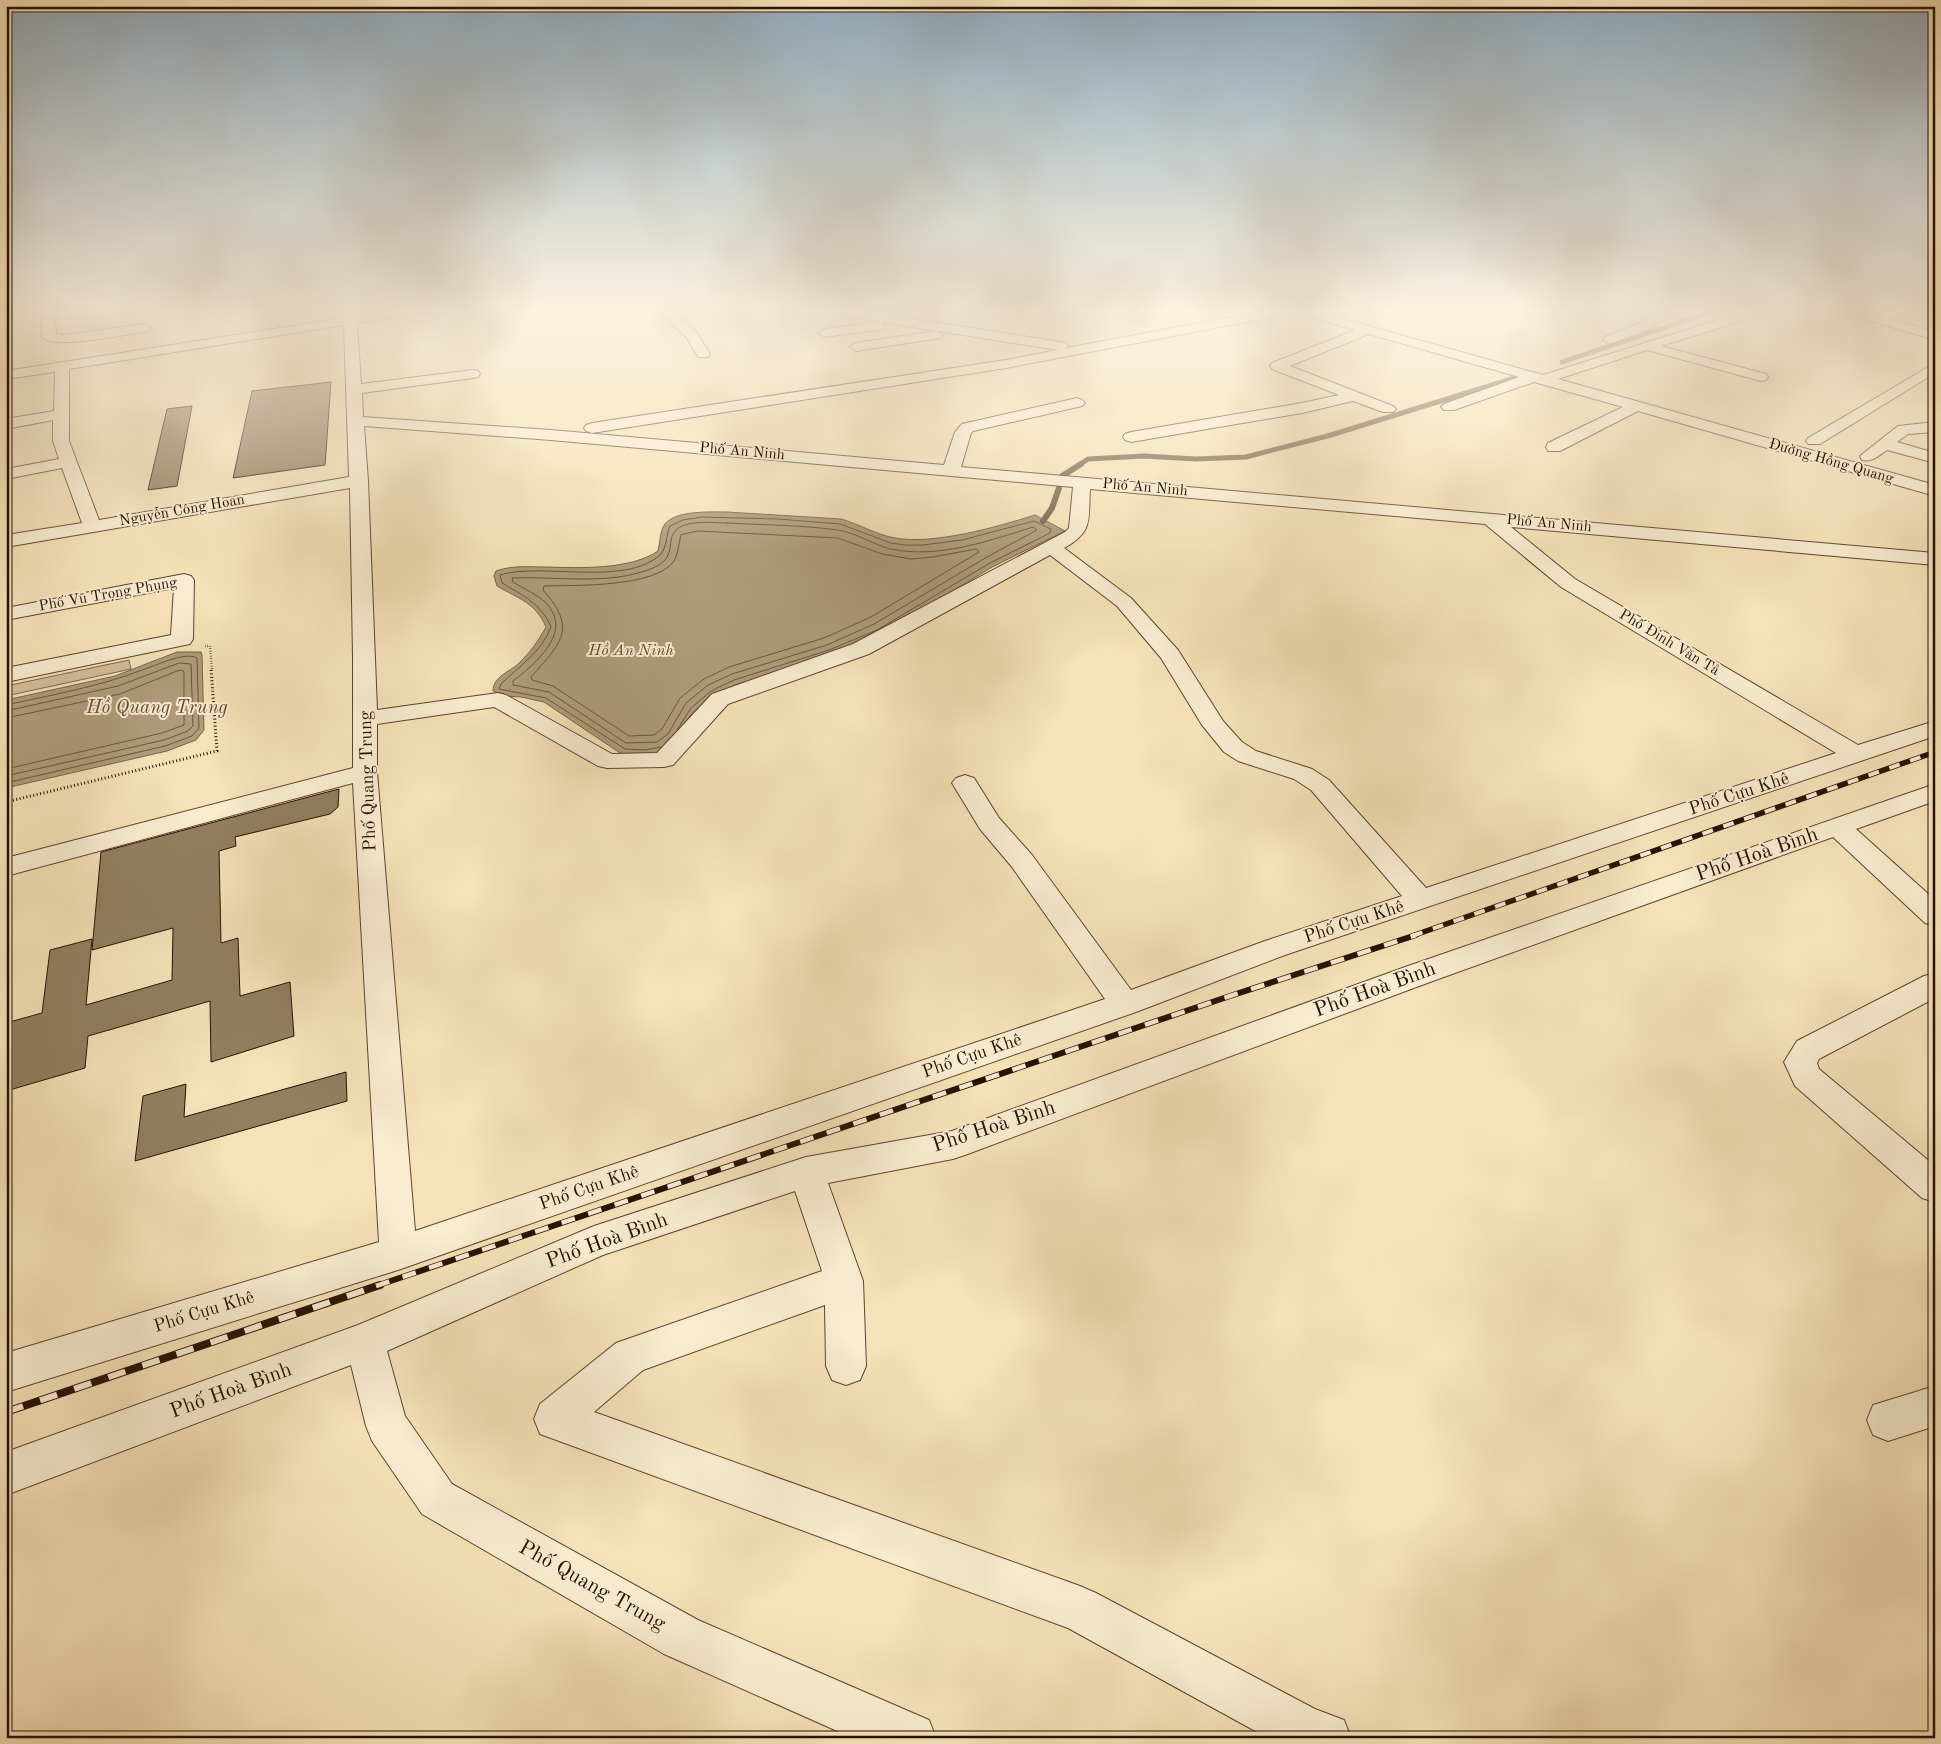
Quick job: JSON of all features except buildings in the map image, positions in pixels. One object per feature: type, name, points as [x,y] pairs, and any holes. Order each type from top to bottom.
[{"type":"street","points":[[61,390],[61,441],[92,526]]},
{"type":"street","name":"Phố Quang Trung","points":[[353,390],[359,481],[365,772],[398,1253]]},
{"type":"street","points":[[551,435],[837,390]]},
{"type":"street","points":[[1340,390],[1388,409]]},
{"type":"street","points":[[1449,407],[1495,390]]},
{"type":"street","name":"Đường Hồng Quang","points":[[1590,390],[1637,406],[1935,491]]},
{"type":"street","name":"Đường Hồng Quang","points":[[1630,390],[1832,446]]},
{"type":"street","points":[[1814,441],[1897,390]]},
{"type":"street","points":[[1131,437],[1302,408],[1355,396]]},
{"type":"street","points":[[951,471],[963,432],[968,427],[1077,403]]},
{"type":"street","points":[[1554,447],[1637,406]]},
{"type":"street","points":[[6,424],[61,414]]},
{"type":"street","name":"Phố An Ninh","points":[[356,421],[551,435],[1935,559]]},
{"type":"street","points":[[1868,456],[1904,429],[1935,426]]},
{"type":"street","points":[[1884,444],[1935,458]]},
{"type":"street","name":"Đường Hồng Quang","points":[[1850,451],[1887,461]]},
{"type":"street","points":[[6,474],[68,462]]},
{"type":"street","name":"Nguyễn Công Hoan","points":[[6,540],[359,481]]},
{"type":"street","points":[[365,719],[498,700],[607,761],[664,760],[720,699],[861,649],[1072,536],[1078,528],[1082,482]]},
{"type":"street","name":"Phố Đinh Văn Tả","points":[[1490,519],[1568,583],[1857,755]]},
{"type":"street","points":[[1051,547],[1124,602],[1170,655],[1214,725],[1234,747],[1247,756],[1303,774],[1320,785],[1421,900]]},
{"type":"street","name":"Phố Vũ Trọng Phụng","points":[[6,614],[184,580],[182,639],[6,675]]},
{"type":"street","name":"Phố Cựu Khê","points":[[6,1372],[398,1253],[1125,1004],[1275,948],[1935,728]]},
{"type":"street","points":[[6,867],[365,772]]},
{"type":"street","points":[[965,783],[989,823],[1022,861],[1125,1004]]},
{"type":"street","name":"Phố Hoà Bình","points":[[6,1474],[365,1341],[594,1242],[806,1172],[953,1145],[1419,974],[1838,827],[1932,796]]},
{"type":"street","points":[[1838,827],[1935,916]]},
{"type":"street","points":[[1935,984],[1808,1050],[1800,1062],[1807,1077],[1935,1187]]},
{"type":"street","points":[[806,1172],[844,1281],[846,1366]]},
{"type":"street","points":[[844,1281],[630,1356],[555,1419],[1080,1609],[1302,1729],[1326,1738]]},
{"type":"street","name":"Phố Quang Trung","points":[[365,1341],[387,1426],[437,1499],[681,1637],[911,1738]]},
{"type":"street","points":[[1888,1420],[1935,1406]]},
{"type":"path","points":[[6,802],[217,751],[210,646],[153,645]]},
{"type":"shaded area","points":[[129,660],[131,669],[6,696],[6,686]]},
{"type":"water","name":"Hồ An Ninh","points":[[727,512],[841,519],[888,537],[911,540],[965,534],[1035,515],[1065,531],[992,567],[920,611],[831,655],[735,685],[713,695],[694,711],[662,753],[623,755],[544,702],[505,696],[493,691],[499,678],[526,656],[546,627],[531,606],[497,586],[494,576],[496,571],[521,567],[574,568],[619,565],[633,562],[658,551],[662,530],[670,519],[685,514]]},
{"type":"water","name":"Hồ Quang Trung","points":[[177,652],[201,652],[202,655],[204,730],[196,740],[167,751],[6,788],[6,700],[115,676]]},
{"type":"waterway","points":[[1079,465],[1088,459],[1144,456],[1196,459],[1246,457],[1331,435],[1475,390]]},
{"type":"waterway","points":[[1062,476],[1081,464]]},
{"type":"waterway","points":[[1043,521],[1052,508],[1059,488]]},
{"type":"railway","points":[[1412,936],[1935,752]]},
{"type":"railway","points":[[376,1286],[1230,996],[1416,935]]},
{"type":"railway","points":[[6,1412],[380,1285]]}]
